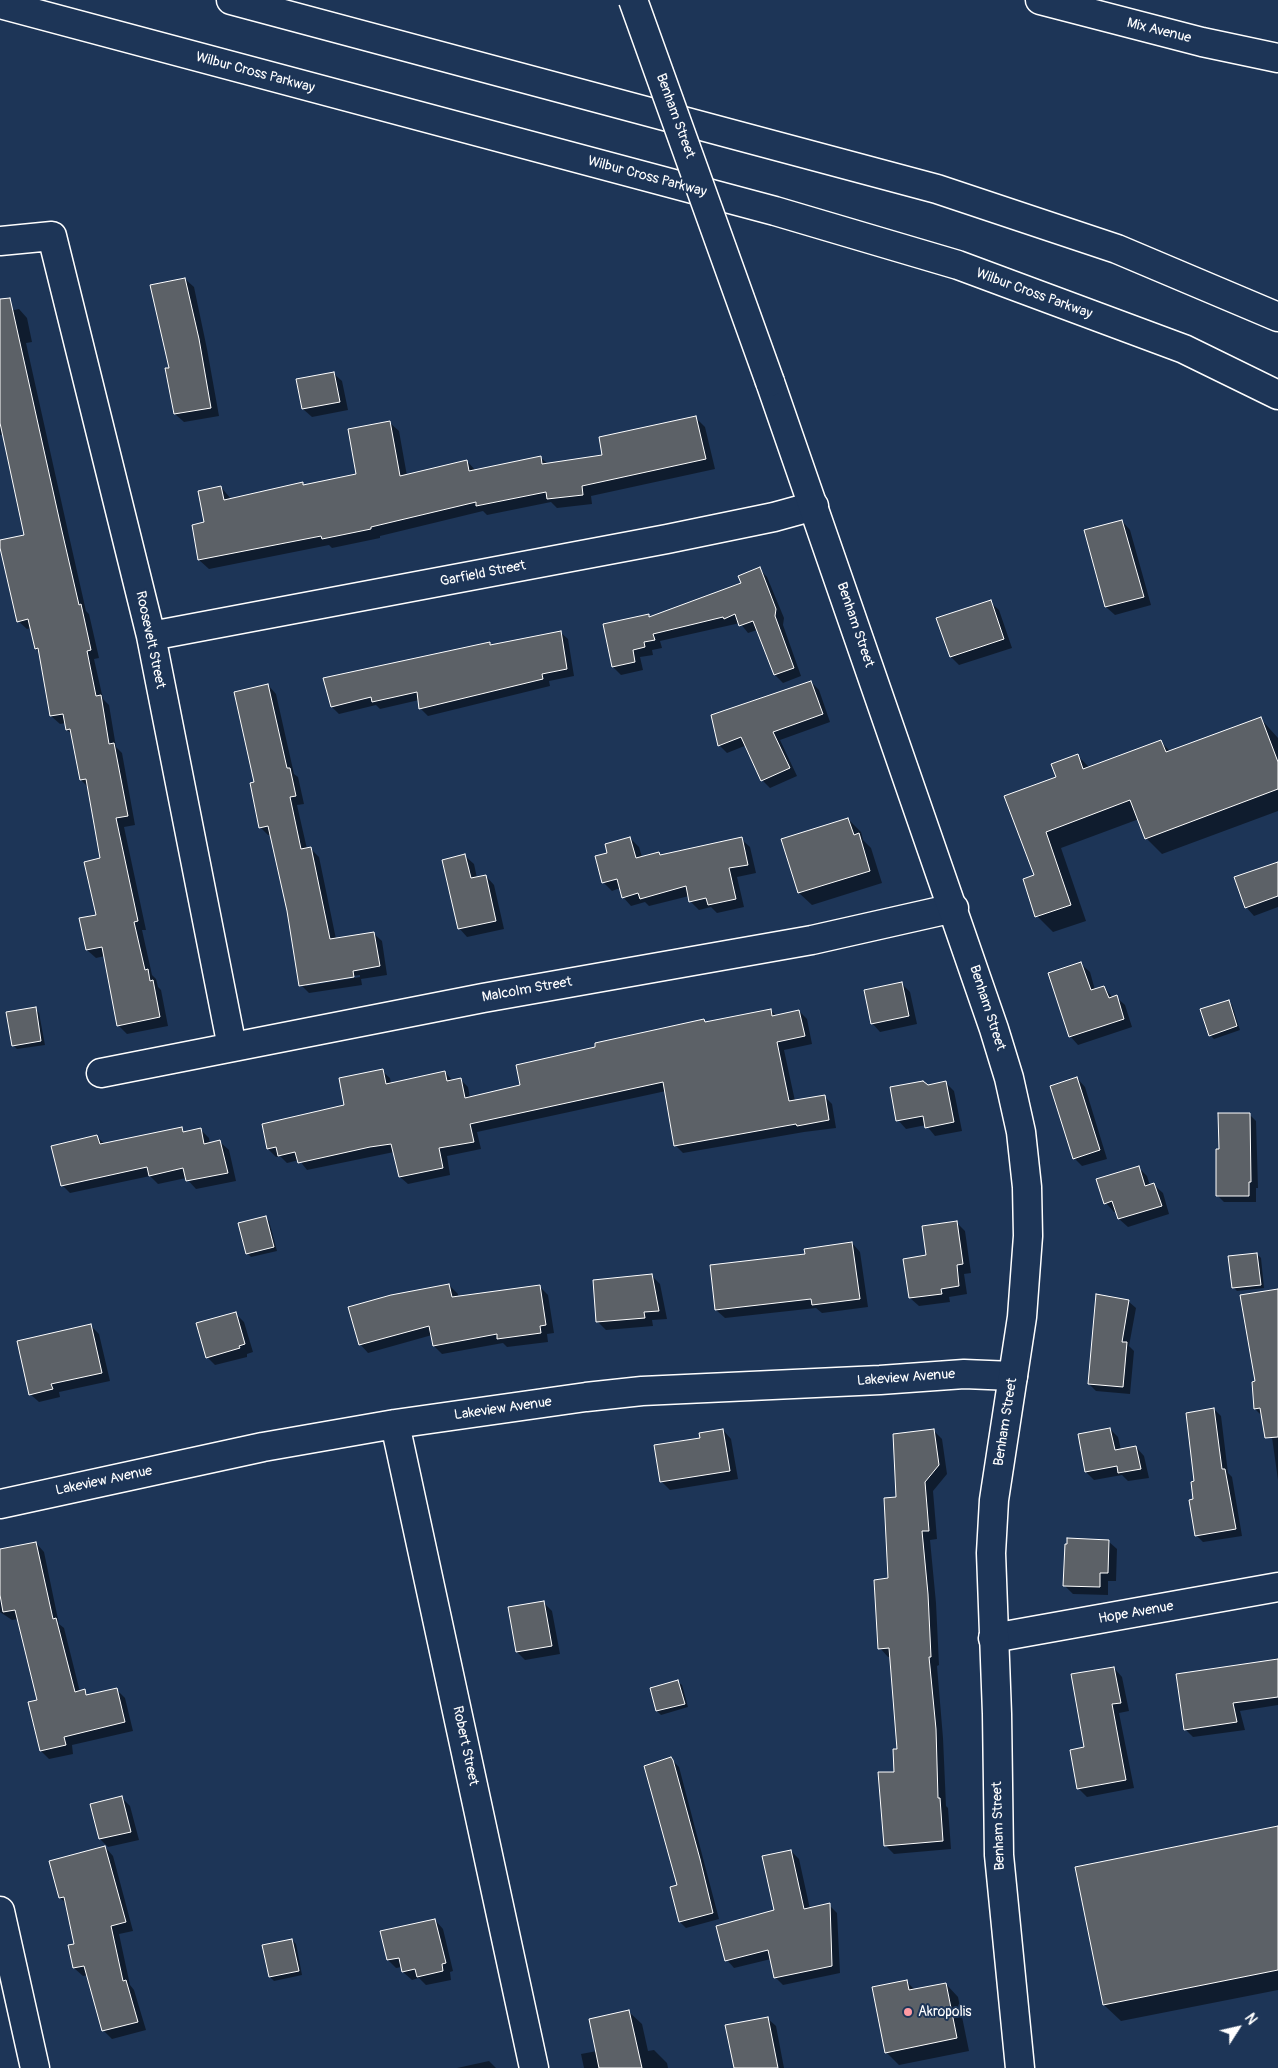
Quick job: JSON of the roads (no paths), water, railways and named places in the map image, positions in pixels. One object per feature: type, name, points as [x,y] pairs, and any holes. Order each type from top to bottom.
[{"type":"main road","points":[[231,0],[937,189],[1118,249],[1278,317]]},
{"type":"main road","name":"Benham Street","points":[[633,0],[814,506],[954,908],[1009,1078],[1020,1132],[1027,1187],[1028,1236],[1022,1317],[994,1500],[991,1553],[997,1714],[999,1855],[1020,2068]]},
{"type":"main road","name":"Mix Avenue","points":[[1040,0],[1076,5],[1202,42],[1278,58]]},
{"type":"main road","name":"Wilbur Cross Parkway","points":[[0,4],[775,210],[958,266],[1184,349],[1278,395]]},
{"type":"main road","name":"Roosevelt Street","points":[[0,241],[52,236],[151,636],[232,1047]]},
{"type":"main road","name":"Garfield Street","points":[[151,636],[667,539],[774,518],[814,506]]},
{"type":"main road","name":"Malcolm Street","points":[[100,1074],[483,998],[812,940],[954,908]]},
{"type":"main road","name":"Lakeview Avenue","points":[[0,1504],[263,1447],[395,1424],[521,1406],[642,1391],[880,1380],[964,1374],[1013,1376]]},
{"type":"main road","name":"Robert Street","points":[[395,1424],[534,2068]]},
{"type":"main road","name":"Hope Avenue","points":[[993,1638],[1278,1586]]},
{"type":"main road","points":[[0,1911],[35,2068]]},
{"type":"place","name":"Akropolis","points":[[908,2012]]}]
